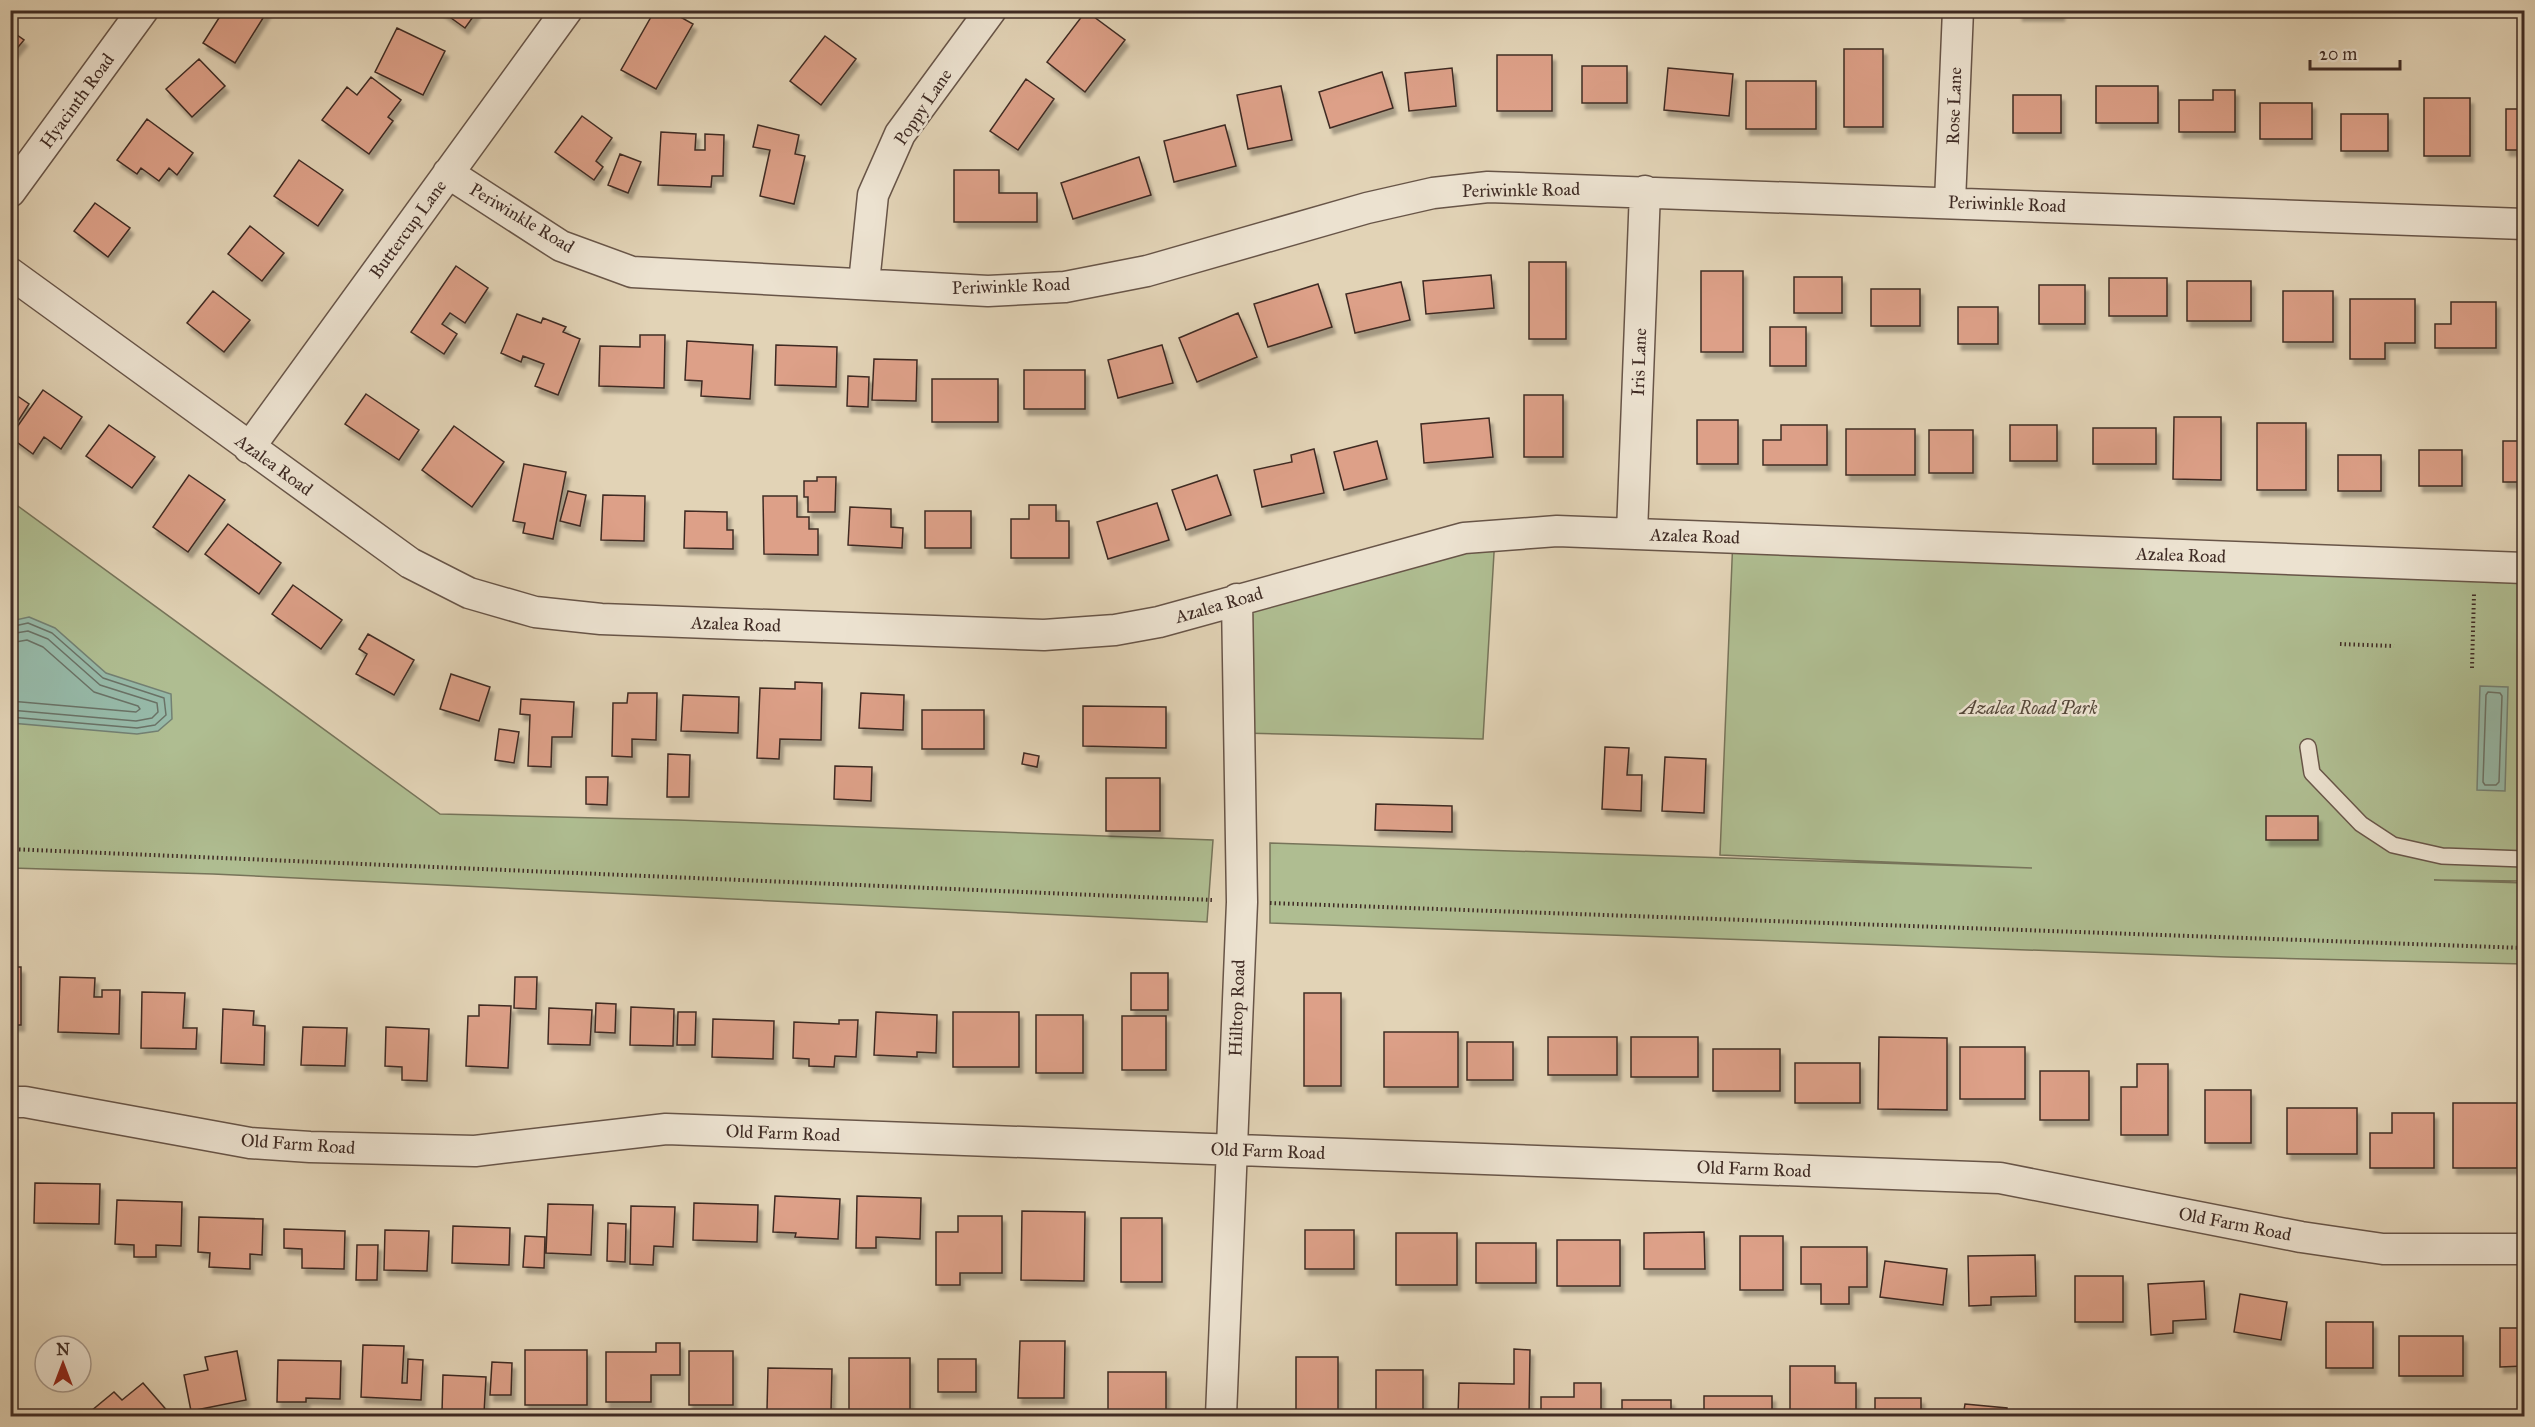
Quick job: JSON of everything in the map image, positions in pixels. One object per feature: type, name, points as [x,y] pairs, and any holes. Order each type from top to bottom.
[{"type":"street","name":"Hyacinth Road","points":[[10,192],[143,10]]},
{"type":"street","name":"Buttercup Lane","points":[[249,448],[567,10]]},
{"type":"street","name":"Poppy Lane","points":[[864,283],[873,195],[900,134],[992,10]]},
{"type":"street","name":"Rose Lane","points":[[1950,202],[1958,10]]},
{"type":"street","name":"Periwinkle Road","points":[[448,173],[561,246],[632,272],[988,291],[1065,287],[1148,271],[1367,208],[1432,193],[1488,187],[1645,190],[2524,224]]},
{"type":"street","name":"Iris Lane","points":[[1632,533],[1645,190]]},
{"type":"street","name":"Azalea Road","points":[[10,273],[410,563],[469,593],[535,612],[601,619],[1044,635],[1115,630],[1159,622],[1464,538],[1557,531],[2524,568]]},
{"type":"street","name":"Hilltop Road","points":[[1221,1416],[1242,902],[1238,599]]},
{"type":"street","name":"Old Farm Road","points":[[10,1102],[26,1102],[250,1143],[310,1147],[474,1151],[666,1129],[2000,1178],[2301,1238],[2383,1249],[2524,1249]]},
{"type":"lane","points":[[2308,747],[2312,773],[2361,824],[2393,845],[2442,856],[2524,859]]},
{"type":"path","points":[[2472,668],[2475,566]]},
{"type":"path","points":[[2340,644],[2394,646]]},
{"type":"green space","points":[[11,501],[440,814],[678,820],[1213,840],[1207,922],[213,874],[11,868]]},
{"type":"green space","points":[[1495,536],[1483,739],[1241,733],[1237,599]]},
{"type":"green space","name":"Azalea Road Park","points":[[1733,537],[2524,568],[2524,881],[2434,880],[2524,883],[2524,964],[2227,957],[1270,923],[1270,843],[2032,868],[1720,855]]},
{"type":"water","points":[[29,617],[55,628],[106,673],[171,694],[172,719],[158,731],[137,734],[11,723],[11,621]]},
{"type":"water","points":[[2480,686],[2508,687],[2505,791],[2477,790]]},
{"type":"building","points":[[224,10],[268,10],[235,63],[203,43]]},
{"type":"building","points":[[440,10],[478,10],[465,28]]},
{"type":"building","points":[[655,10],[668,10],[693,24],[656,89],[621,70]]},
{"type":"building","points":[[2019,10],[2061,10],[2061,15],[2019,15]]},
{"type":"building","points":[[1086,11],[1125,40],[1085,92],[1047,62]]},
{"type":"building","points":[[397,28],[445,51],[423,95],[375,72]]},
{"type":"building","points":[[10,30],[24,40],[10,57]]},
{"type":"building","points":[[825,36],[856,59],[821,105],[790,81]]},
{"type":"building","points":[[1844,49],[1883,49],[1883,127],[1844,127]]},
{"type":"building","points":[[1497,55],[1552,55],[1552,111],[1497,111]]},
{"type":"building","points":[[199,59],[225,86],[192,117],[166,89]]},
{"type":"building","points":[[1582,66],[1627,66],[1627,103],[1582,103]]},
{"type":"building","points":[[1452,68],[1456,106],[1409,111],[1405,73]]},
{"type":"building","points":[[1668,68],[1733,74],[1729,116],[1664,110]]},
{"type":"building","points":[[1382,72],[1393,108],[1330,128],[1319,92]]},
{"type":"building","points":[[371,77],[401,100],[388,117],[393,121],[369,154],[322,120],[347,87],[357,95]]},
{"type":"building","points":[[1026,79],[1054,99],[1018,150],[990,131]]},
{"type":"building","points":[[1746,81],[1816,81],[1816,129],[1746,129]]},
{"type":"building","points":[[1281,86],[1292,140],[1248,149],[1237,95]]},
{"type":"building","points":[[2096,86],[2158,86],[2158,123],[2096,123]]},
{"type":"building","points":[[2213,90],[2235,90],[2235,132],[2179,132],[2179,100],[2213,100]]},
{"type":"building","points":[[2013,95],[2061,95],[2061,133],[2013,133]]},
{"type":"building","points":[[2424,98],[2470,98],[2470,156],[2424,156]]},
{"type":"building","points":[[2260,103],[2312,103],[2312,139],[2260,139]]},
{"type":"building","points":[[2506,109],[2524,109],[2524,150],[2506,150]]},
{"type":"building","points":[[2341,114],[2388,114],[2388,151],[2341,151]]},
{"type":"building","points":[[582,116],[612,138],[596,161],[603,167],[594,180],[555,152]]},
{"type":"building","points":[[147,119],[193,153],[177,175],[169,168],[159,181],[141,168],[137,174],[117,160]]},
{"type":"building","points":[[758,125],[799,135],[795,154],[805,156],[794,204],[760,196],[770,150],[753,147]]},
{"type":"building","points":[[1225,125],[1236,166],[1174,182],[1164,141]]},
{"type":"building","points":[[661,132],[696,134],[695,150],[705,150],[705,134],[724,135],[723,176],[712,176],[711,187],[658,185]]},
{"type":"building","points":[[620,154],[641,162],[628,193],[608,185]]},
{"type":"building","points":[[1139,157],[1151,195],[1073,219],[1061,183]]},
{"type":"building","points":[[299,160],[343,190],[318,226],[274,196]]},
{"type":"building","points":[[954,170],[999,170],[999,193],[1037,193],[1037,222],[954,222]]},
{"type":"building","points":[[95,203],[130,228],[108,257],[74,231]]},
{"type":"building","points":[[250,226],[284,253],[262,281],[228,254]]},
{"type":"building","points":[[1529,262],[1566,262],[1566,339],[1529,339]]},
{"type":"building","points":[[456,266],[488,288],[465,323],[450,313],[442,324],[457,334],[444,354],[411,332]]},
{"type":"building","points":[[1701,271],[1743,271],[1743,352],[1701,352]]},
{"type":"building","points":[[1491,275],[1494,308],[1426,314],[1423,281]]},
{"type":"building","points":[[1794,277],[1842,277],[1842,313],[1794,313]]},
{"type":"building","points":[[2109,278],[2167,278],[2167,316],[2109,316]]},
{"type":"building","points":[[2187,281],[2251,281],[2251,321],[2187,321]]},
{"type":"building","points":[[1401,282],[1410,320],[1355,333],[1346,294]]},
{"type":"building","points":[[1318,284],[1332,327],[1268,347],[1254,304]]},
{"type":"building","points":[[2039,285],[2085,285],[2085,324],[2039,324]]},
{"type":"building","points":[[1871,289],[1920,289],[1920,326],[1871,326]]},
{"type":"building","points":[[213,291],[250,320],[224,352],[187,323]]},
{"type":"building","points":[[2283,291],[2333,291],[2333,342],[2283,342]]},
{"type":"building","points":[[2350,299],[2415,299],[2415,343],[2385,343],[2385,359],[2350,359]]},
{"type":"building","points":[[2451,302],[2496,302],[2496,348],[2435,348],[2435,324],[2451,324]]},
{"type":"building","points":[[1958,307],[1998,307],[1998,344],[1958,344]]},
{"type":"building","points":[[1238,313],[1257,357],[1197,382],[1179,338]]},
{"type":"building","points":[[517,314],[541,323],[543,318],[566,327],[563,332],[580,339],[558,395],[535,386],[544,364],[523,356],[521,362],[501,353]]},
{"type":"building","points":[[1770,327],[1806,327],[1806,366],[1770,366]]},
{"type":"building","points":[[640,335],[665,335],[664,388],[599,386],[600,346],[640,347]]},
{"type":"building","points":[[687,341],[753,345],[750,399],[701,396],[702,381],[685,380]]},
{"type":"building","points":[[776,345],[837,347],[836,387],[775,385]]},
{"type":"building","points":[[1162,345],[1173,383],[1118,398],[1108,360]]},
{"type":"building","points":[[874,359],[917,360],[916,401],[872,400]]},
{"type":"building","points":[[1024,370],[1085,370],[1085,409],[1024,409]]},
{"type":"building","points":[[848,376],[869,377],[868,407],[847,406]]},
{"type":"building","points":[[932,379],[998,379],[998,422],[932,422]]},
{"type":"building","points":[[43,390],[82,417],[61,449],[44,437],[33,454],[10,437]]},
{"type":"building","points":[[13,393],[29,404],[13,429],[10,427],[10,396]]},
{"type":"building","points":[[366,394],[419,430],[399,460],[345,424]]},
{"type":"building","points":[[1524,395],[1563,395],[1563,457],[1524,457]]},
{"type":"building","points":[[2174,417],[2221,417],[2221,480],[2173,479]]},
{"type":"building","points":[[1489,418],[1493,457],[1424,463],[1421,424]]},
{"type":"building","points":[[1697,420],[1738,420],[1738,464],[1697,464]]},
{"type":"building","points":[[2257,423],[2306,423],[2306,490],[2257,490]]},
{"type":"building","points":[[109,425],[155,457],[132,488],[86,456]]},
{"type":"building","points":[[1781,425],[1827,425],[1827,465],[1763,465],[1763,440],[1781,440]]},
{"type":"building","points":[[2010,425],[2057,425],[2057,461],[2010,461]]},
{"type":"building","points":[[454,426],[504,462],[472,507],[422,470]]},
{"type":"building","points":[[2093,428],[2156,428],[2156,464],[2093,464]]},
{"type":"building","points":[[1846,429],[1915,429],[1915,475],[1846,475]]},
{"type":"building","points":[[1929,430],[1973,430],[1973,473],[1929,473]]},
{"type":"building","points":[[1377,441],[1387,479],[1344,490],[1334,452]]},
{"type":"building","points":[[2503,441],[2524,441],[2524,482],[2503,482]]},
{"type":"building","points":[[1314,449],[1324,493],[1262,507],[1254,470],[1292,462],[1291,455]]},
{"type":"building","points":[[2419,450],[2462,450],[2462,486],[2419,486]]},
{"type":"building","points":[[2338,455],[2381,455],[2381,491],[2338,491]]},
{"type":"building","points":[[524,464],[566,472],[553,539],[523,533],[525,523],[513,521]]},
{"type":"building","points":[[189,475],[225,500],[188,552],[153,527]]},
{"type":"building","points":[[1217,475],[1231,515],[1186,530],[1172,490]]},
{"type":"building","points":[[817,477],[836,477],[835,512],[808,512],[808,497],[804,497],[804,481],[817,481]]},
{"type":"building","points":[[568,491],[586,495],[580,526],[560,521]]},
{"type":"building","points":[[603,495],[645,496],[644,541],[601,540]]},
{"type":"building","points":[[763,496],[797,496],[797,517],[809,517],[809,529],[818,529],[818,555],[764,554]]},
{"type":"building","points":[[1157,503],[1169,540],[1108,559],[1097,522]]},
{"type":"building","points":[[1029,505],[1056,505],[1056,521],[1069,521],[1069,558],[1011,558],[1011,519],[1029,519]]},
{"type":"building","points":[[850,507],[891,509],[891,527],[903,528],[902,548],[848,545]]},
{"type":"building","points":[[685,511],[727,512],[727,530],[733,530],[733,549],[684,548]]},
{"type":"building","points":[[925,511],[971,511],[971,548],[925,548]]},
{"type":"building","points":[[228,524],[281,563],[259,594],[205,554]]},
{"type":"building","points":[[293,585],[342,620],[321,649],[272,614]]},
{"type":"building","points":[[368,634],[414,660],[394,695],[356,674],[367,654],[359,649]]},
{"type":"building","points":[[451,674],[490,687],[479,721],[440,709]]},
{"type":"building","points":[[795,682],[822,683],[821,740],[780,739],[779,759],[757,758],[760,688],[795,689]]},
{"type":"building","points":[[628,693],[657,693],[656,740],[632,739],[632,757],[612,756],[613,703],[627,703]]},
{"type":"building","points":[[861,693],[904,695],[903,730],[859,728]]},
{"type":"building","points":[[683,695],[739,697],[738,733],[681,731]]},
{"type":"building","points":[[521,699],[574,702],[572,737],[552,737],[551,767],[528,766],[530,715],[520,714]]},
{"type":"building","points":[[1083,706],[1166,707],[1166,748],[1083,746]]},
{"type":"building","points":[[922,710],[984,710],[984,749],[922,749]]},
{"type":"building","points":[[499,729],[519,732],[514,763],[495,760]]},
{"type":"building","points":[[1605,747],[1629,748],[1627,775],[1642,775],[1641,811],[1602,809]]},
{"type":"building","points":[[1024,753],[1039,756],[1037,767],[1022,764]]},
{"type":"building","points":[[668,754],[690,755],[689,797],[667,797]]},
{"type":"building","points":[[1665,757],[1706,759],[1704,813],[1662,811]]},
{"type":"building","points":[[835,766],[872,767],[871,801],[834,799]]},
{"type":"building","points":[[586,777],[608,777],[607,805],[586,804]]},
{"type":"building","points":[[1106,778],[1160,778],[1160,831],[1106,831]]},
{"type":"building","points":[[1376,804],[1452,806],[1452,832],[1375,830]]},
{"type":"building","points":[[2266,816],[2318,816],[2318,840],[2266,840]]},
{"type":"building","points":[[10,967],[21,967],[21,1025],[10,1025]]},
{"type":"building","points":[[1131,973],[1168,973],[1168,1010],[1131,1010]]},
{"type":"building","points":[[60,977],[95,978],[94,997],[102,997],[102,990],[120,990],[119,1034],[58,1032]]},
{"type":"building","points":[[515,977],[537,977],[536,1009],[514,1008]]},
{"type":"building","points":[[142,992],[185,993],[183,1028],[197,1028],[196,1049],[141,1048]]},
{"type":"building","points":[[1304,993],[1341,993],[1341,1086],[1304,1086]]},
{"type":"building","points":[[596,1003],[616,1004],[615,1033],[595,1032]]},
{"type":"building","points":[[479,1005],[511,1006],[508,1068],[466,1066],[468,1016],[479,1016]]},
{"type":"building","points":[[631,1007],[674,1009],[673,1046],[630,1045]]},
{"type":"building","points":[[549,1008],[592,1010],[590,1045],[548,1044]]},
{"type":"building","points":[[223,1009],[254,1011],[253,1025],[265,1026],[264,1065],[221,1063]]},
{"type":"building","points":[[678,1012],[696,1012],[695,1045],[677,1045]]},
{"type":"building","points":[[876,1012],[937,1015],[936,1053],[917,1052],[917,1057],[874,1055]]},
{"type":"building","points":[[953,1012],[1019,1012],[1019,1067],[953,1067]]},
{"type":"building","points":[[1036,1015],[1083,1015],[1083,1073],[1036,1073]]},
{"type":"building","points":[[1122,1016],[1166,1016],[1166,1070],[1122,1070]]},
{"type":"building","points":[[713,1019],[774,1021],[773,1059],[712,1057]]},
{"type":"building","points":[[839,1020],[858,1020],[856,1057],[835,1056],[834,1067],[809,1066],[809,1059],[793,1058],[794,1022],[839,1024]]},
{"type":"building","points":[[303,1027],[347,1028],[345,1066],[301,1065]]},
{"type":"building","points":[[386,1027],[429,1029],[427,1081],[402,1080],[402,1067],[385,1066]]},
{"type":"building","points":[[1384,1032],[1458,1032],[1458,1087],[1384,1087]]},
{"type":"building","points":[[1548,1037],[1617,1037],[1617,1075],[1548,1075]]},
{"type":"building","points":[[1631,1037],[1698,1037],[1698,1077],[1631,1077]]},
{"type":"building","points":[[1879,1037],[1947,1038],[1947,1110],[1878,1109]]},
{"type":"building","points":[[1467,1042],[1513,1042],[1513,1080],[1467,1080]]},
{"type":"building","points":[[1960,1047],[2025,1047],[2025,1099],[1960,1099]]},
{"type":"building","points":[[1713,1049],[1780,1049],[1780,1091],[1713,1091]]},
{"type":"building","points":[[1795,1063],[1860,1063],[1860,1103],[1795,1103]]},
{"type":"building","points":[[2137,1064],[2168,1064],[2168,1135],[2121,1135],[2121,1087],[2137,1087]]},
{"type":"building","points":[[2040,1071],[2089,1071],[2089,1120],[2040,1120]]},
{"type":"building","points":[[2205,1090],[2251,1090],[2251,1143],[2205,1143]]},
{"type":"building","points":[[2453,1103],[2517,1103],[2517,1168],[2453,1168]]},
{"type":"building","points":[[2287,1108],[2357,1108],[2357,1154],[2287,1154]]},
{"type":"building","points":[[2392,1113],[2434,1113],[2434,1168],[2370,1168],[2370,1133],[2392,1133]]},
{"type":"building","points":[[35,1183],[100,1184],[99,1224],[34,1223]]},
{"type":"building","points":[[775,1196],[840,1199],[838,1239],[795,1237],[796,1233],[773,1232]]},
{"type":"building","points":[[857,1196],[921,1198],[920,1239],[876,1237],[876,1248],[856,1248]]},
{"type":"building","points":[[117,1200],[182,1202],[181,1246],[156,1245],[156,1257],[134,1257],[134,1245],[115,1244]]},
{"type":"building","points":[[694,1203],[758,1205],[757,1242],[693,1240]]},
{"type":"building","points":[[548,1204],[593,1205],[591,1255],[546,1253]]},
{"type":"building","points":[[631,1206],[675,1207],[673,1247],[654,1246],[653,1265],[630,1264]]},
{"type":"building","points":[[1022,1211],[1085,1212],[1084,1281],[1021,1280]]},
{"type":"building","points":[[958,1216],[1002,1216],[1002,1273],[960,1273],[960,1285],[936,1285],[936,1232],[958,1232]]},
{"type":"building","points":[[199,1217],[263,1219],[262,1255],[250,1254],[250,1269],[209,1267],[210,1253],[198,1252]]},
{"type":"building","points":[[1121,1218],[1162,1218],[1162,1282],[1121,1282]]},
{"type":"building","points":[[608,1223],[626,1224],[625,1262],[607,1261]]},
{"type":"building","points":[[453,1226],[510,1228],[509,1265],[452,1263]]},
{"type":"building","points":[[284,1229],[345,1231],[344,1269],[302,1268],[302,1249],[284,1248]]},
{"type":"building","points":[[385,1230],[429,1231],[427,1271],[384,1270]]},
{"type":"building","points":[[1305,1230],[1354,1230],[1354,1269],[1305,1269]]},
{"type":"building","points":[[1704,1232],[1705,1269],[1644,1269],[1644,1233]]},
{"type":"building","points":[[1396,1233],[1457,1233],[1457,1285],[1396,1285]]},
{"type":"building","points":[[525,1236],[545,1237],[544,1268],[523,1267]]},
{"type":"building","points":[[1740,1236],[1783,1236],[1783,1290],[1740,1290]]},
{"type":"building","points":[[1557,1240],[1620,1240],[1620,1286],[1557,1286]]},
{"type":"building","points":[[1476,1243],[1536,1243],[1536,1283],[1476,1283]]},
{"type":"building","points":[[357,1245],[378,1245],[377,1280],[356,1280]]},
{"type":"building","points":[[1801,1247],[1867,1247],[1867,1287],[1849,1287],[1849,1304],[1821,1304],[1821,1284],[1801,1284]]},
{"type":"building","points":[[2035,1255],[2036,1296],[1991,1297],[1991,1305],[1969,1306],[1968,1256]]},
{"type":"building","points":[[1885,1261],[1947,1269],[1943,1305],[1880,1297]]},
{"type":"building","points":[[2075,1276],[2123,1276],[2123,1322],[2075,1322]]},
{"type":"building","points":[[2204,1281],[2206,1319],[2173,1321],[2173,1333],[2151,1335],[2148,1284]]},
{"type":"building","points":[[2240,1294],[2287,1302],[2281,1340],[2234,1332]]},
{"type":"building","points":[[2326,1322],[2373,1322],[2373,1368],[2326,1368]]},
{"type":"building","points":[[2500,1328],[2524,1328],[2524,1366],[2500,1367]]},
{"type":"building","points":[[2399,1336],[2463,1336],[2463,1376],[2399,1376]]},
{"type":"building","points":[[1020,1341],[1065,1341],[1064,1398],[1018,1398]]},
{"type":"building","points":[[656,1343],[680,1343],[680,1375],[651,1375],[651,1402],[606,1402],[606,1352],[656,1352]]},
{"type":"building","points":[[363,1345],[404,1346],[402,1383],[407,1383],[408,1359],[423,1360],[421,1400],[361,1397]]},
{"type":"building","points":[[1514,1349],[1530,1350],[1529,1416],[1458,1416],[1459,1383],[1514,1384]]},
{"type":"building","points":[[525,1350],[587,1350],[587,1405],[525,1405]]},
{"type":"building","points":[[237,1351],[246,1400],[191,1411],[184,1375],[208,1370],[205,1357]]},
{"type":"building","points":[[689,1351],[733,1351],[733,1405],[689,1405]]},
{"type":"building","points":[[1296,1357],[1338,1357],[1338,1416],[1296,1416]]},
{"type":"building","points":[[849,1358],[910,1358],[910,1411],[849,1411]]},
{"type":"building","points":[[938,1359],[976,1359],[976,1392],[938,1392]]},
{"type":"building","points":[[278,1360],[341,1361],[340,1399],[306,1398],[306,1402],[277,1402]]},
{"type":"building","points":[[492,1362],[512,1363],[511,1395],[490,1395]]},
{"type":"building","points":[[1790,1366],[1835,1366],[1835,1383],[1856,1383],[1856,1416],[1790,1416]]},
{"type":"building","points":[[768,1368],[832,1369],[831,1411],[767,1410]]},
{"type":"building","points":[[1376,1370],[1423,1370],[1423,1413],[1376,1413]]},
{"type":"building","points":[[1108,1372],[1166,1372],[1166,1416],[1108,1416]]},
{"type":"building","points":[[443,1375],[486,1377],[484,1413],[442,1412]]},
{"type":"building","points":[[143,1383],[170,1414],[166,1416],[85,1416],[114,1392],[122,1400]]},
{"type":"building","points":[[1574,1383],[1601,1383],[1601,1416],[1541,1416],[1541,1397],[1574,1397]]},
{"type":"building","points":[[1704,1396],[1772,1396],[1772,1416],[1704,1416]]},
{"type":"building","points":[[1875,1398],[1921,1398],[1921,1416],[1875,1416]]},
{"type":"building","points":[[1622,1400],[1671,1400],[1671,1416],[1622,1416]]},
{"type":"building","points":[[1965,1404],[2007,1408],[2006,1416],[1963,1416]]}]
